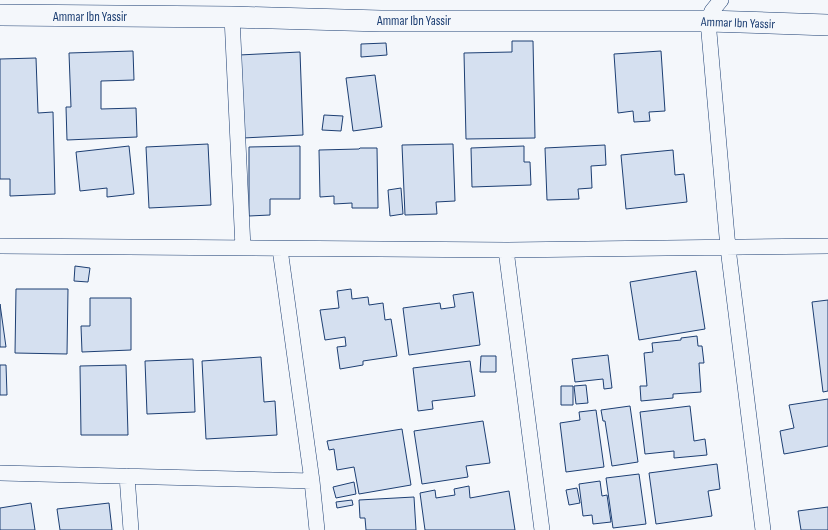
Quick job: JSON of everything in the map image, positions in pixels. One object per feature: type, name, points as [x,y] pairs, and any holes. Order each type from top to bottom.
[{"type":"street","points":[[721,0],[712,11],[708,21],[728,248],[763,530]]},
{"type":"street","name":"Ammar Ibn Yassir","points":[[0,15],[232,17],[381,21],[708,21],[828,25]]},
{"type":"street","points":[[232,17],[243,248]]},
{"type":"street","points":[[0,246],[506,250],[828,246]]},
{"type":"street","points":[[280,249],[312,480],[317,530]]},
{"type":"street","points":[[506,250],[542,530]]},
{"type":"street","points":[[0,473],[312,480]]},
{"type":"street","points":[[127,476],[132,530]]},
{"type":"building","points":[[512,41],[533,41],[535,138],[466,139],[464,53],[512,52]]},
{"type":"building","points":[[386,43],[387,55],[361,57],[361,44]]},
{"type":"building","points":[[133,51],[134,80],[101,81],[101,109],[136,108],[137,137],[67,140],[66,107],[71,107],[69,53]]},
{"type":"building","points":[[661,51],[665,111],[649,112],[650,121],[634,122],[633,111],[618,113],[614,54]]},
{"type":"building","points":[[300,52],[303,135],[243,138],[239,55]]},
{"type":"building","points":[[36,58],[38,113],[53,112],[55,194],[10,196],[10,179],[0,179],[0,59]]},
{"type":"building","points":[[375,75],[382,127],[353,131],[346,78]]},
{"type":"building","points":[[324,115],[343,116],[341,131],[322,130]]},
{"type":"building","points":[[208,144],[211,205],[149,208],[146,147]]},
{"type":"building","points":[[453,144],[455,201],[436,202],[437,214],[405,215],[402,145]]},
{"type":"building","points":[[605,145],[606,165],[591,166],[592,188],[578,189],[579,199],[547,200],[545,148]]},
{"type":"building","points":[[129,146],[134,194],[107,197],[107,188],[80,191],[76,152]]},
{"type":"building","points":[[300,146],[300,199],[270,199],[270,215],[249,216],[249,147]]},
{"type":"building","points":[[524,146],[524,162],[530,162],[531,185],[472,187],[471,148]]},
{"type":"building","points":[[377,148],[378,208],[352,208],[352,203],[334,204],[334,196],[320,197],[319,150]]},
{"type":"building","points":[[673,150],[675,175],[684,174],[687,202],[626,209],[621,155]]},
{"type":"building","points":[[401,188],[403,214],[390,216],[388,190]]},
{"type":"building","points":[[75,266],[90,268],[88,282],[74,281]]},
{"type":"building","points":[[696,271],[705,329],[639,340],[630,282]]},
{"type":"building","points":[[16,289],[68,289],[67,354],[15,353]]},
{"type":"building","points":[[351,289],[352,299],[368,297],[369,305],[383,303],[385,320],[391,319],[397,356],[363,361],[363,365],[340,369],[337,347],[346,346],[345,337],[325,340],[320,310],[339,308],[337,291]]},
{"type":"building","points":[[473,292],[480,345],[409,355],[403,308],[440,303],[441,309],[455,307],[453,295]]},
{"type":"building","points":[[90,298],[131,298],[131,350],[82,352],[81,326],[90,326]]},
{"type":"building","points":[[828,300],[828,391],[823,392],[812,302]]},
{"type":"building","points":[[0,304],[6,347],[0,347]]},
{"type":"building","points":[[697,336],[698,346],[702,346],[704,363],[699,363],[701,392],[673,394],[673,398],[641,401],[640,386],[647,386],[644,353],[653,352],[652,343],[681,340],[681,338]]},
{"type":"building","points":[[608,355],[612,388],[604,389],[603,379],[575,382],[572,359]]},
{"type":"building","points":[[481,356],[496,356],[496,372],[480,372]]},
{"type":"building","points":[[261,357],[264,402],[275,401],[277,435],[206,439],[202,361]]},
{"type":"building","points":[[193,359],[195,412],[147,414],[145,361]]},
{"type":"building","points":[[470,361],[475,396],[432,401],[433,409],[418,411],[413,368]]},
{"type":"building","points":[[0,365],[6,365],[7,395],[0,395]]},
{"type":"building","points":[[126,365],[128,435],[81,435],[80,366]]},
{"type":"building","points":[[586,385],[588,403],[576,404],[574,386]]},
{"type":"building","points":[[561,386],[573,386],[573,405],[561,405]]},
{"type":"building","points":[[828,399],[828,446],[784,454],[780,431],[794,428],[789,405]]},
{"type":"building","points":[[630,406],[638,462],[612,466],[605,421],[603,421],[601,410]]},
{"type":"building","points":[[690,406],[694,441],[705,439],[707,455],[674,458],[674,451],[645,454],[640,412]]},
{"type":"building","points":[[596,410],[604,467],[566,472],[560,423],[580,420],[579,412]]},
{"type":"building","points":[[483,421],[490,463],[466,466],[468,477],[422,484],[414,431]]},
{"type":"building","points":[[402,429],[411,485],[359,494],[354,467],[337,470],[334,449],[329,450],[327,441]]},
{"type":"building","points":[[717,464],[720,489],[708,491],[712,516],[656,524],[649,473]]},
{"type":"building","points":[[639,474],[646,524],[613,528],[606,478]]},
{"type":"building","points":[[600,481],[602,496],[607,495],[611,522],[593,524],[592,515],[583,516],[579,484]]},
{"type":"building","points":[[354,482],[356,494],[336,498],[333,487]]},
{"type":"building","points":[[469,486],[470,498],[509,491],[515,530],[425,530],[420,493],[435,490],[436,498],[455,495],[454,489]]},
{"type":"building","points":[[577,488],[580,503],[569,505],[566,490]]},
{"type":"building","points":[[414,497],[416,530],[366,530],[365,518],[360,518],[359,500]]},
{"type":"building","points":[[352,500],[353,505],[337,508],[336,502]]},
{"type":"building","points":[[31,503],[35,530],[0,530],[0,508]]},
{"type":"building","points":[[109,503],[112,530],[60,530],[57,509]]},
{"type":"building","points":[[828,507],[828,530],[801,530],[798,511]]}]
